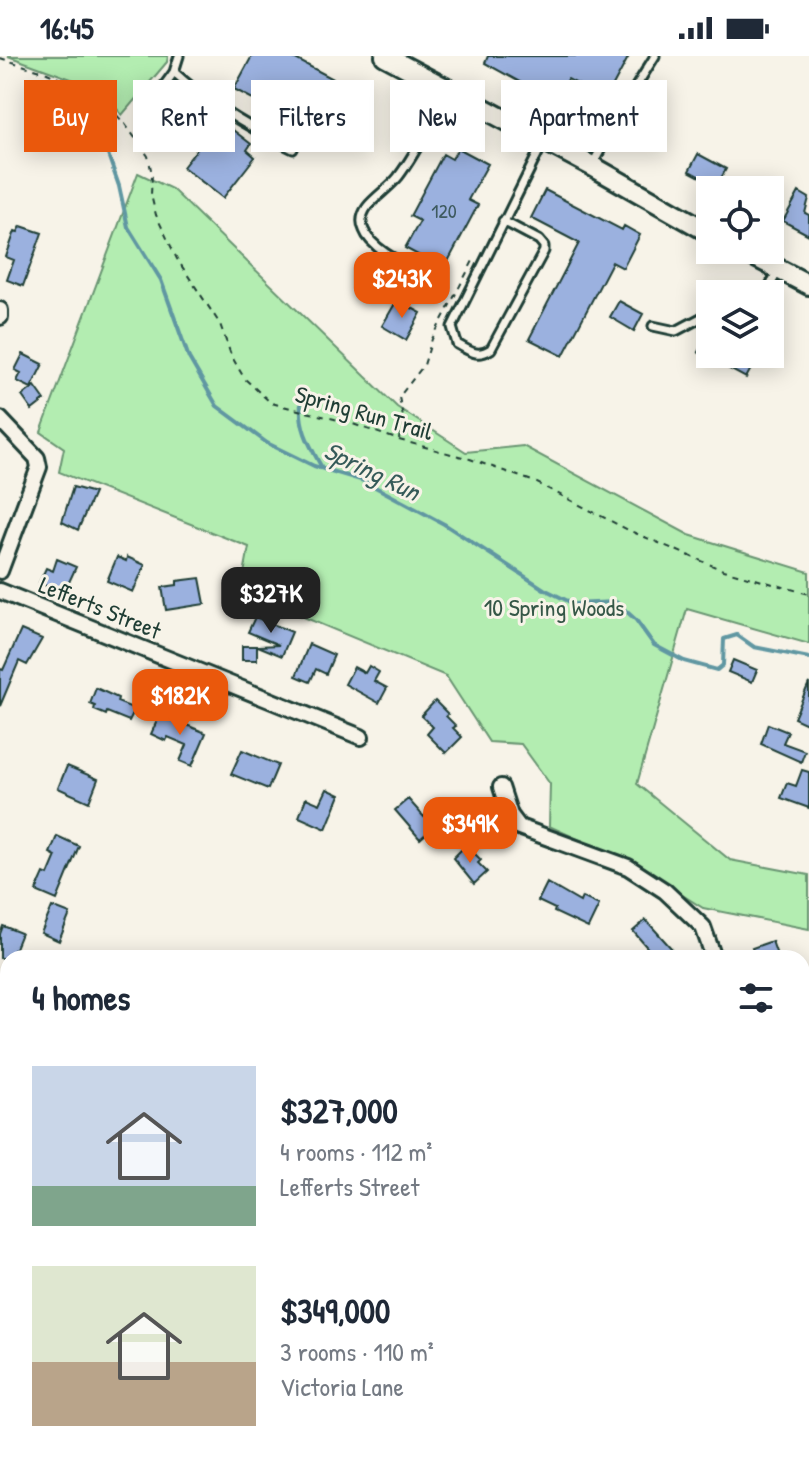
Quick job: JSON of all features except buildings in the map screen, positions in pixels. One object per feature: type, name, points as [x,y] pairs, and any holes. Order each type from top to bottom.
[{"type":"street","points":[[385,56],[428,80]]},
{"type":"street","points":[[565,152],[696,225]]},
{"type":"street","points":[[769,264],[809,285]]},
{"type":"street","points":[[0,310],[0,317]]},
{"type":"street","points":[[0,419],[37,458],[39,467],[0,571]]},
{"type":"street","name":"Lefferts Street","points":[[0,591],[361,737]]},
{"type":"street","points":[[501,787],[510,815],[519,827],[628,867],[665,891],[703,927],[711,950]]},
{"type":"lane","points":[[168,80],[179,56]]},
{"type":"lane","points":[[592,166],[655,56]]},
{"type":"lane","points":[[174,72],[205,99],[251,128]]},
{"type":"lane","points":[[412,152],[399,175],[369,205],[362,219],[363,230],[370,240],[392,257],[428,277]]},
{"type":"lane","points":[[503,221],[539,240],[544,251],[491,349],[477,355],[457,344],[452,327],[503,221],[538,152]]},
{"type":"lane","points":[[773,280],[779,269]]},
{"type":"lane","points":[[653,326],[676,331],[696,320]]},
{"type":"path","name":"Spring Run Trail","points":[[0,58],[47,73],[99,96],[125,124],[148,156],[156,215],[177,259],[220,324],[231,355],[244,378],[271,403],[470,459],[535,482],[628,530],[723,570],[809,594]]},
{"type":"green space","points":[[8,56],[168,56],[167,62],[152,80],[133,80],[133,102],[122,115],[117,109],[117,80],[74,80]]},
{"type":"green space","name":"10 Spring Woods","points":[[138,173],[172,189],[397,407],[466,452],[523,446],[689,535],[809,572],[809,644],[687,609],[637,784],[730,860],[809,875],[809,929],[703,908],[633,864],[549,826],[550,784],[521,744],[489,742],[446,676],[279,607],[243,579],[249,547],[59,472],[64,448],[41,432]]},
{"type":"waterway","name":"Spring Run","points":[[107,152],[128,227],[161,280],[189,358],[217,406],[267,443],[314,466],[364,481],[444,524],[544,589],[574,604],[616,602],[636,620],[654,645],[684,661],[717,670],[723,665],[724,639],[737,635],[754,647],[809,658]]},
{"type":"waterway","points":[[301,403],[303,428],[321,466]]}]
